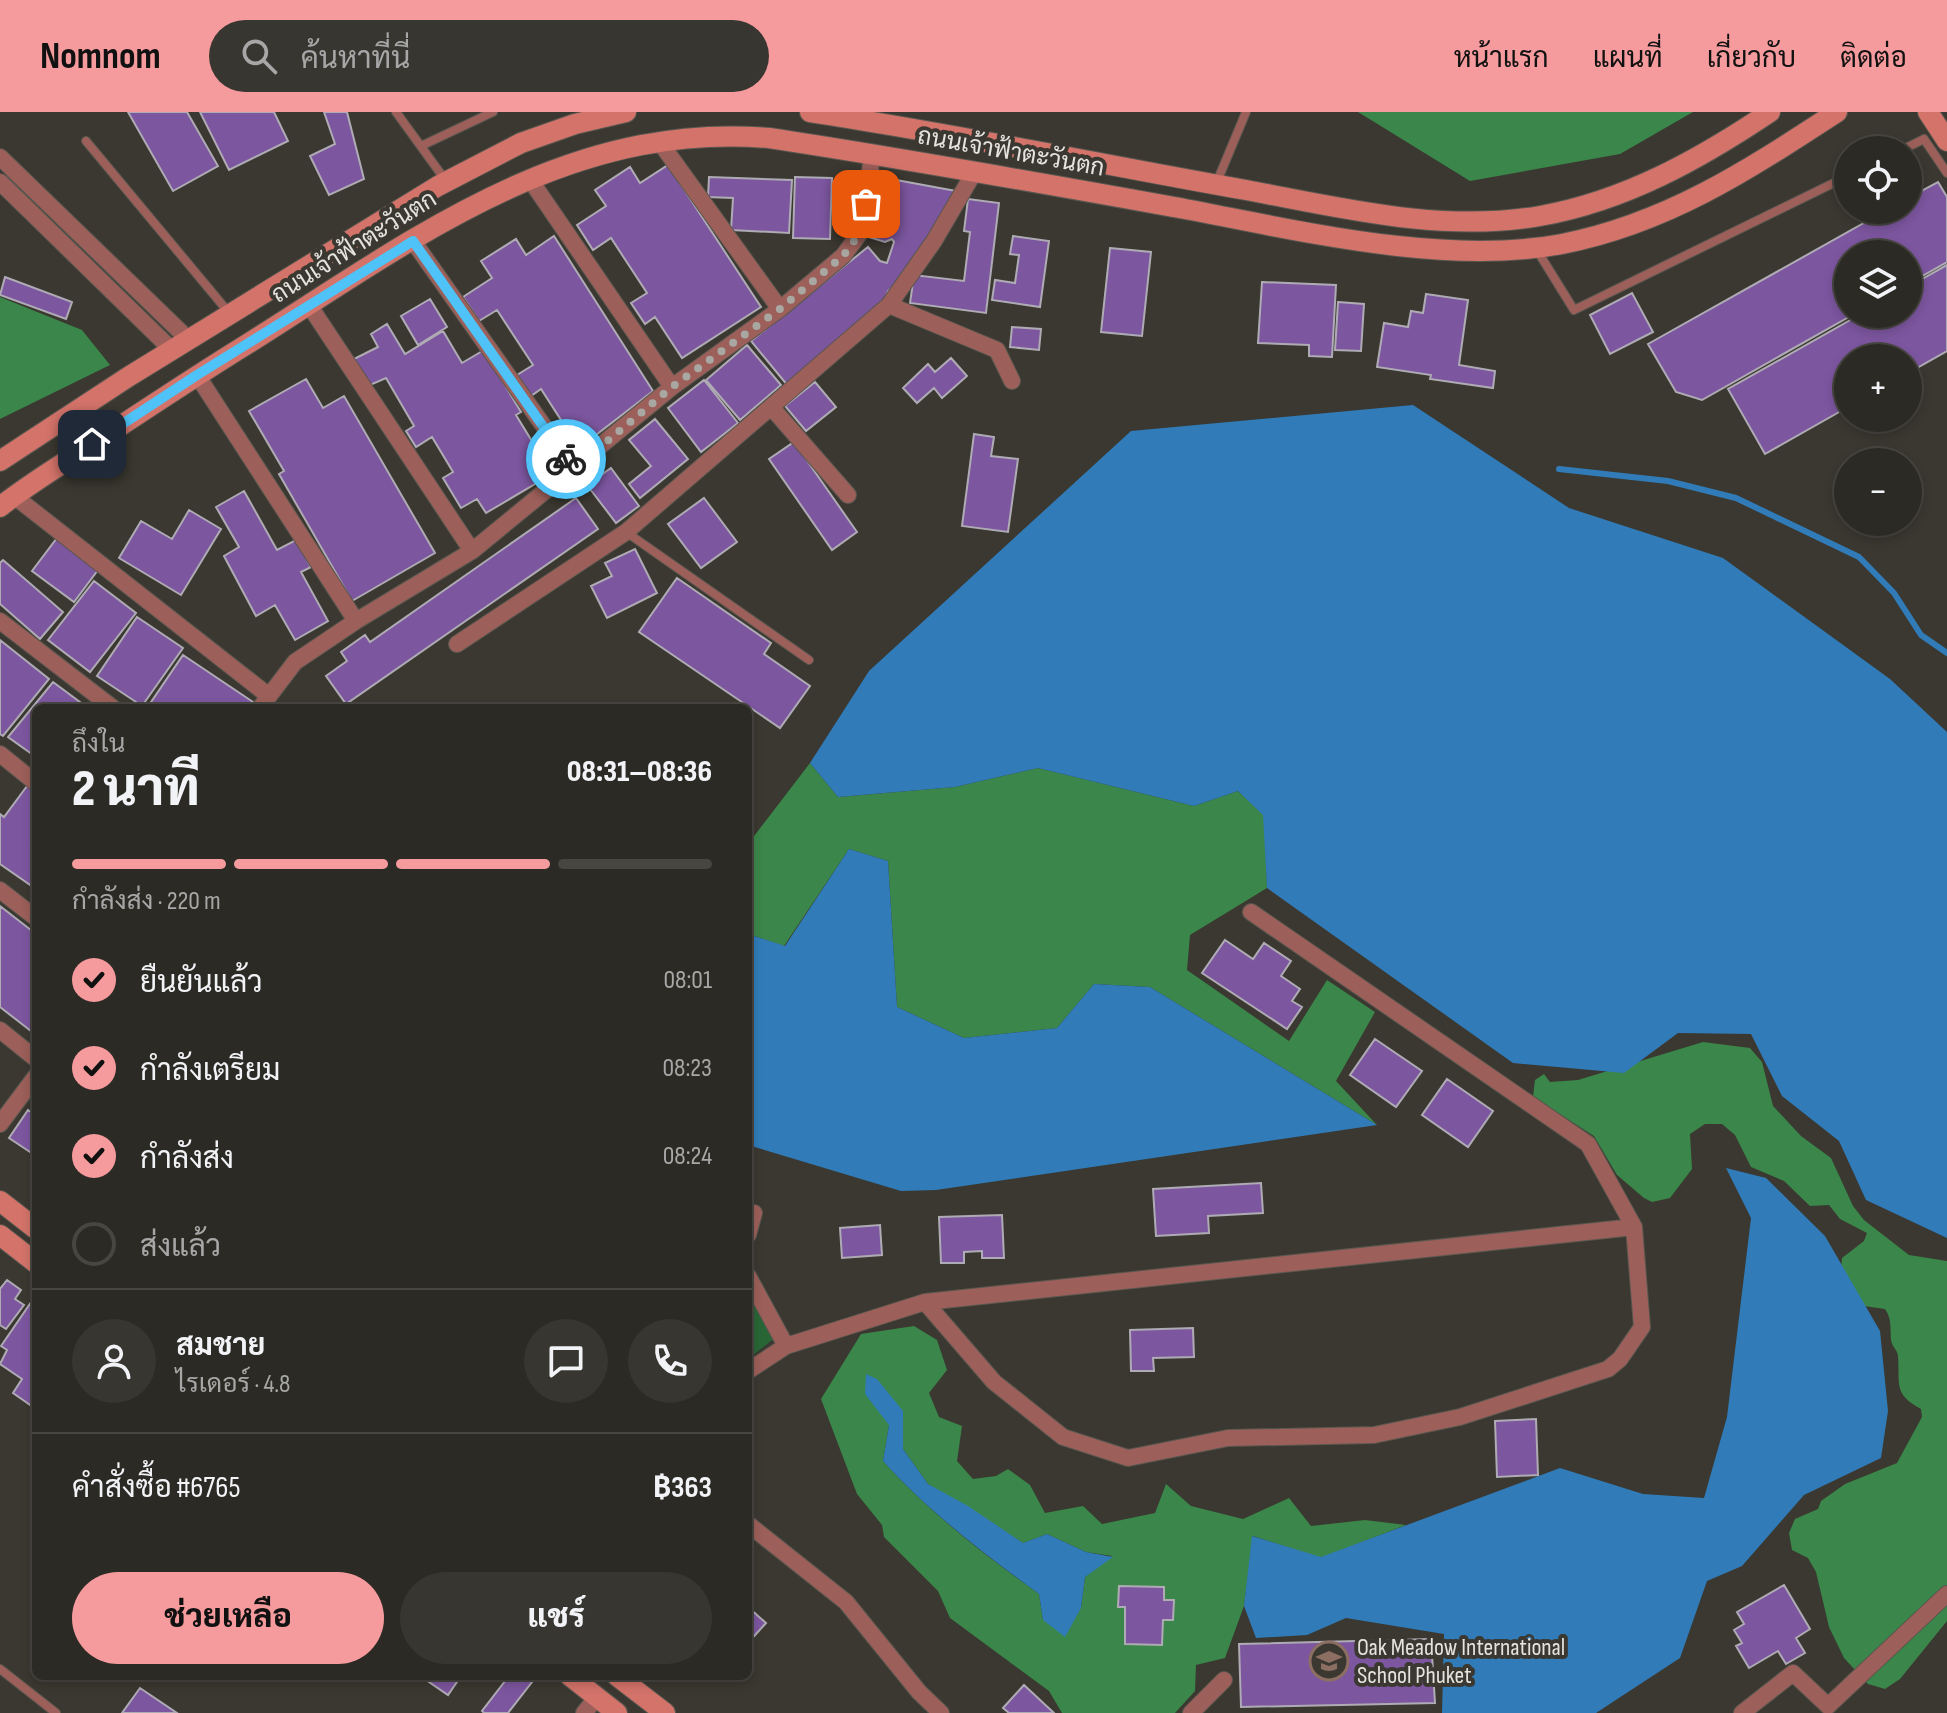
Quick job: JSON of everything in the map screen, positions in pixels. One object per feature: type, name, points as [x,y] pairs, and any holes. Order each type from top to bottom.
[{"type":"main road","name":"ถนนเจ้าฟ้าตะวันตก","points":[[0,461],[180,345],[447,181],[496,155],[548,133],[626,112]]},
{"type":"main road","name":"ถนนเจ้าฟ้าตะวันตก","points":[[810,112],[1399,217],[1465,221],[1512,220],[1568,210],[1621,193],[1671,172],[1721,145],[1770,112]]},
{"type":"main road","name":"ถนนเจ้าฟ้าตะวันตก","points":[[7,501],[197,375],[465,210],[529,178],[587,157],[659,141],[742,136],[975,171],[1380,244],[1464,249],[1535,246],[1589,237],[1667,212],[1735,177],[1837,112]]},
{"type":"main road","points":[[1928,112],[1947,141]]},
{"type":"main road","points":[[0,1201],[32,1226]]},
{"type":"main road","points":[[0,1235],[32,1260]]},
{"type":"main road","points":[[573,1680],[590,1705],[617,1713]]},
{"type":"main road","points":[[622,1680],[665,1713]]},
{"type":"street","points":[[659,141],[780,309]]},
{"type":"street","points":[[7,501],[264,702],[295,662],[472,551],[672,387],[780,309],[843,256],[863,229],[872,154]]},
{"type":"street","points":[[0,157],[180,345]]},
{"type":"street","points":[[457,644],[626,532],[889,305],[934,241],[975,171]]},
{"type":"street","points":[[529,178],[672,387]]},
{"type":"street","points":[[0,182],[180,345]]},
{"type":"street","points":[[413,241],[574,469]]},
{"type":"street","points":[[309,305],[472,551]]},
{"type":"street","points":[[889,305],[997,350],[1012,381]]},
{"type":"street","points":[[197,375],[356,621]]},
{"type":"street","points":[[772,408],[848,495]]},
{"type":"street","points":[[0,621],[108,704]]},
{"type":"street","points":[[0,754],[32,780]]},
{"type":"street","points":[[0,890],[32,915]]},
{"type":"street","points":[[925,1302],[994,1382],[1063,1437],[1128,1458],[1228,1438],[1374,1435],[1460,1417],[1608,1369],[1620,1359],[1642,1327],[1634,1227],[1588,1144],[1251,912]]},
{"type":"street","points":[[0,1030],[32,1056]]},
{"type":"street","points":[[0,1124],[32,1081]]},
{"type":"street","points":[[752,1220],[754,1213]]},
{"type":"street","points":[[752,1368],[786,1346],[925,1302],[1634,1227]]},
{"type":"street","points":[[752,1283],[786,1346]]},
{"type":"street","points":[[752,1527],[846,1602],[919,1692],[941,1713]]},
{"type":"street","points":[[1742,1713],[1793,1673],[1828,1706],[1947,1594]]},
{"type":"street","points":[[1191,1713],[1224,1680]]},
{"type":"lane","points":[[396,112],[447,181]]},
{"type":"lane","points":[[421,146],[493,112]]},
{"type":"lane","points":[[1216,185],[1246,112]]},
{"type":"lane","points":[[1922,140],[1947,173]]},
{"type":"lane","points":[[86,141],[231,314]]},
{"type":"lane","points":[[1535,246],[1574,310],[1834,183]]},
{"type":"lane","points":[[626,532],[809,660]]},
{"type":"lane","points":[[0,1669],[56,1713]]},
{"type":"green space","points":[[1358,112],[1693,112],[1620,154],[1470,181]]},
{"type":"green space","points":[[0,297],[82,330],[110,365],[0,419]]},
{"type":"green space","points":[[810,763],[838,797],[955,787],[1038,768],[1194,806],[1238,791],[1264,815],[1267,888],[1190,935],[1187,970],[1289,1041],[1327,980],[1375,1012],[1336,1081],[1377,1125],[1150,987],[1094,984],[1057,1028],[964,1038],[897,1007],[888,861],[849,849],[784,946],[752,935],[752,839]]},
{"type":"green space","points":[[1703,1042],[1750,1048],[1762,1062],[1773,1106],[1801,1136],[1831,1158],[1853,1206],[1864,1220],[1909,1255],[1947,1261],[1947,1621],[1900,1679],[1885,1689],[1868,1684],[1844,1658],[1829,1627],[1816,1572],[1808,1558],[1792,1550],[1789,1533],[1795,1519],[1818,1509],[1821,1501],[1845,1484],[1897,1463],[1922,1417],[1921,1409],[1902,1393],[1898,1356],[1885,1309],[1857,1305],[1840,1284],[1842,1258],[1864,1241],[1867,1233],[1840,1219],[1829,1205],[1810,1206],[1784,1181],[1751,1167],[1735,1135],[1722,1124],[1705,1124],[1690,1134],[1692,1169],[1670,1198],[1652,1202],[1617,1175],[1594,1136],[1533,1097],[1535,1080],[1544,1074],[1550,1082],[1578,1080]]},
{"type":"green space","points":[[752,1303],[776,1337],[752,1356]]},
{"type":"green space","points":[[914,1326],[937,1340],[947,1370],[929,1393],[939,1417],[962,1426],[957,1461],[973,1479],[996,1476],[1008,1469],[1030,1485],[1045,1513],[1083,1506],[1102,1524],[1155,1513],[1166,1484],[1191,1506],[1243,1519],[1289,1498],[1311,1526],[1365,1520],[1406,1525],[1321,1558],[1253,1536],[1244,1606],[1225,1658],[1196,1665],[1195,1691],[1175,1713],[1062,1713],[1049,1691],[950,1618],[938,1591],[884,1537],[882,1525],[857,1494],[821,1399],[861,1334]],"holes":[[[903,1411],[903,1449],[928,1484],[1023,1543],[1047,1534],[1086,1552],[1112,1556],[1085,1577],[1081,1608],[1043,1620],[1039,1594],[957,1532],[883,1461],[889,1425]]]},
{"type":"water","points":[[1413,405],[1569,508],[1723,558],[1890,679],[1947,732],[1947,1238],[1866,1200],[1839,1141],[1782,1096],[1751,1034],[1678,1033],[1624,1073],[1513,1063],[1267,888],[1263,815],[1238,791],[1194,806],[1038,768],[955,787],[838,797],[810,763],[869,671],[1131,431]]},
{"type":"water","points":[[849,849],[888,861],[897,1007],[964,1038],[1057,1028],[1094,984],[1150,987],[1377,1125],[936,1190],[901,1191],[752,1146],[752,935],[785,946]]},
{"type":"water","points":[[1726,1168],[1766,1178],[1825,1236],[1880,1331],[1888,1411],[1881,1458],[1804,1495],[1742,1566],[1707,1581],[1680,1658],[1596,1713],[1442,1713],[1444,1634],[1346,1618],[1307,1635],[1256,1638],[1244,1606],[1252,1536],[1321,1557],[1560,1468],[1643,1494],[1704,1498],[1727,1417],[1751,1218]]},
{"type":"water","points":[[866,1374],[877,1379],[903,1411],[903,1449],[928,1484],[968,1506],[1023,1543],[1047,1534],[1086,1552],[1113,1557],[1085,1577],[1081,1608],[1065,1637],[1043,1620],[1039,1594],[938,1515],[883,1461],[889,1425],[865,1394]]},
{"type":"building","points":[[128,112],[187,112],[218,166],[173,191]]},
{"type":"building","points":[[200,112],[274,112],[288,141],[229,170]]},
{"type":"building","points":[[324,112],[347,112],[364,179],[329,195],[310,156],[335,144]]},
{"type":"building","points":[[668,165],[761,307],[682,358],[655,317],[645,324],[631,303],[647,293],[611,238],[593,250],[577,225],[606,206],[595,190],[630,167],[640,183]]},
{"type":"building","points":[[709,177],[792,180],[789,233],[731,230],[733,198],[708,197]]},
{"type":"building","points":[[795,177],[832,178],[830,239],[793,238]]},
{"type":"building","points":[[880,177],[956,191],[906,276],[888,291],[884,301],[788,386],[751,341],[868,247],[880,261],[887,263],[894,242],[892,239],[885,242],[869,237],[879,205],[874,196]]},
{"type":"building","points":[[1938,182],[1947,197],[1947,262],[1922,276],[1922,240],[1834,240],[1834,325],[1702,400],[1676,392],[1648,344],[1862,224],[1922,224],[1922,191]]},
{"type":"building","points":[[836,199],[862,201],[860,226],[833,224]]},
{"type":"building","points":[[968,199],[999,203],[986,313],[910,303],[914,275],[964,281],[970,232],[964,231]]},
{"type":"building","points":[[554,236],[653,391],[579,448],[541,389],[531,396],[517,375],[533,365],[497,310],[479,321],[463,297],[492,278],[481,261],[516,239],[526,255]]},
{"type":"building","points":[[1013,236],[1049,241],[1040,307],[992,300],[995,280],[1015,283],[1019,255],[1010,254]]},
{"type":"building","points":[[1110,248],[1151,252],[1142,336],[1101,332]]},
{"type":"building","points":[[1947,265],[1947,351],[1922,365],[1922,344],[1834,344],[1834,415],[1765,454],[1728,389],[1836,328],[1922,328],[1922,279]]},
{"type":"building","points":[[5,277],[72,302],[66,319],[0,295]]},
{"type":"building","points":[[1262,282],[1336,285],[1332,357],[1309,356],[1309,345],[1258,343]]},
{"type":"building","points":[[1632,293],[1653,332],[1610,354],[1590,315]]},
{"type":"building","points":[[1426,294],[1468,300],[1459,365],[1495,371],[1493,388],[1377,367],[1384,323],[1408,327],[1411,311],[1423,313]]},
{"type":"building","points":[[430,299],[447,327],[418,345],[401,316]]},
{"type":"building","points":[[1338,302],[1364,304],[1361,351],[1335,350]]},
{"type":"building","points":[[387,324],[405,354],[443,331],[462,363],[484,350],[521,412],[516,415],[552,474],[486,513],[477,499],[461,508],[443,478],[453,472],[432,437],[416,447],[406,431],[414,426],[386,378],[370,385],[354,359],[378,347],[371,334]]},
{"type":"building","points":[[1012,327],[1041,329],[1039,350],[1010,347]]},
{"type":"building","points":[[747,345],[781,385],[740,420],[706,380]]},
{"type":"building","points":[[951,358],[967,376],[942,398],[934,388],[917,403],[903,388],[928,364],[935,372]]},
{"type":"building","points":[[306,379],[323,408],[344,396],[435,553],[352,601],[279,474],[284,471],[249,411]]},
{"type":"building","points":[[704,380],[738,423],[701,452],[668,408]]},
{"type":"building","points":[[815,382],[836,407],[806,431],[785,406]]},
{"type":"building","points":[[655,419],[688,459],[640,498],[629,484],[651,466],[629,440]]},
{"type":"building","points":[[974,434],[994,437],[991,456],[1018,459],[1008,532],[962,526]]},
{"type":"building","points":[[794,442],[857,532],[832,550],[769,459]]},
{"type":"building","points":[[611,468],[639,506],[616,523],[587,485]]},
{"type":"building","points":[[244,491],[277,550],[296,540],[311,567],[301,572],[328,621],[295,640],[275,605],[256,616],[224,556],[239,547],[216,507]]},
{"type":"building","points":[[576,498],[598,529],[346,704],[326,676],[347,661],[341,652],[365,635],[370,642]]},
{"type":"building","points":[[704,498],[737,542],[701,568],[668,524]]},
{"type":"building","points":[[189,510],[221,529],[181,595],[119,558],[141,521],[172,539]]},
{"type":"building","points":[[57,538],[98,570],[74,602],[32,571]]},
{"type":"building","points":[[635,549],[657,593],[607,618],[591,586],[612,576],[605,563]]},
{"type":"building","points":[[3,560],[63,612],[40,639],[0,604],[0,563]]},
{"type":"building","points":[[677,578],[771,643],[764,654],[810,686],[780,728],[752,709],[752,704],[745,704],[639,632]]},
{"type":"building","points":[[94,581],[136,613],[90,672],[48,640]]},
{"type":"building","points":[[137,617],[183,648],[143,704],[97,676]]},
{"type":"building","points":[[0,640],[49,679],[3,736],[0,734]]},
{"type":"building","points":[[183,655],[253,702],[252,704],[150,704]]},
{"type":"building","points":[[53,682],[83,704],[35,704]]},
{"type":"building","points":[[32,708],[32,754],[8,737]]},
{"type":"building","points":[[27,786],[32,789],[32,886],[0,864],[0,814],[4,817]]},
{"type":"building","points":[[0,906],[32,931],[32,1032],[0,1007]]},
{"type":"building","points":[[1225,940],[1253,959],[1264,943],[1291,961],[1281,976],[1300,989],[1292,1001],[1302,1007],[1287,1029],[1202,973]]},
{"type":"building","points":[[1375,1039],[1422,1071],[1396,1107],[1350,1075]]},
{"type":"building","points":[[1447,1079],[1493,1111],[1468,1147],[1422,1115]]},
{"type":"building","points":[[28,1110],[32,1113],[32,1153],[9,1138]]},
{"type":"building","points":[[1261,1183],[1263,1213],[1208,1216],[1209,1233],[1156,1236],[1153,1189]]},
{"type":"building","points":[[1002,1215],[1004,1258],[982,1258],[982,1251],[964,1252],[964,1263],[941,1263],[939,1217]]},
{"type":"building","points":[[880,1225],[882,1255],[842,1258],[840,1228]]},
{"type":"building","points":[[7,1280],[21,1290],[15,1299],[24,1305],[6,1329],[0,1325],[0,1289]]},
{"type":"building","points":[[32,1301],[32,1406],[13,1393],[22,1379],[0,1364],[7,1350],[1,1346]]},
{"type":"building","points":[[1193,1328],[1194,1357],[1153,1358],[1154,1371],[1131,1371],[1130,1330]]},
{"type":"building","points":[[1536,1419],[1538,1475],[1497,1477],[1495,1421]]},
{"type":"building","points":[[1784,1585],[1810,1629],[1796,1638],[1805,1653],[1786,1664],[1778,1651],[1749,1668],[1736,1646],[1742,1643],[1734,1630],[1744,1624],[1737,1612]]},
{"type":"building","points":[[1119,1586],[1164,1587],[1164,1600],[1174,1600],[1173,1620],[1163,1620],[1162,1645],[1125,1644],[1125,1607],[1118,1607]]},
{"type":"building","points":[[752,1611],[766,1623],[752,1639]]},
{"type":"building","name":"Oak Meadow International School Phuket","points":[[1431,1639],[1435,1703],[1241,1707],[1239,1644]]},
{"type":"building","points":[[426,1680],[458,1680],[448,1695]]},
{"type":"building","points":[[506,1680],[534,1680],[508,1713],[482,1711]]},
{"type":"building","points":[[1024,1685],[1054,1713],[1009,1713],[1003,1708]]},
{"type":"building","points":[[140,1688],[177,1713],[122,1713]]},
{"type":"waterway","points":[[1559,469],[1668,481],[1736,498],[1859,557],[1894,593],[1921,635],[1947,653]]},
{"type":"way so far","points":[[566,459],[574,469],[672,387],[780,309],[843,256],[863,229],[866,204]]},
{"type":"place","name":"Oak Meadow International School Phuket","points":[[1329,1661]]},
{"type":"route","points":[[92,444],[413,241],[566,459]]}]
